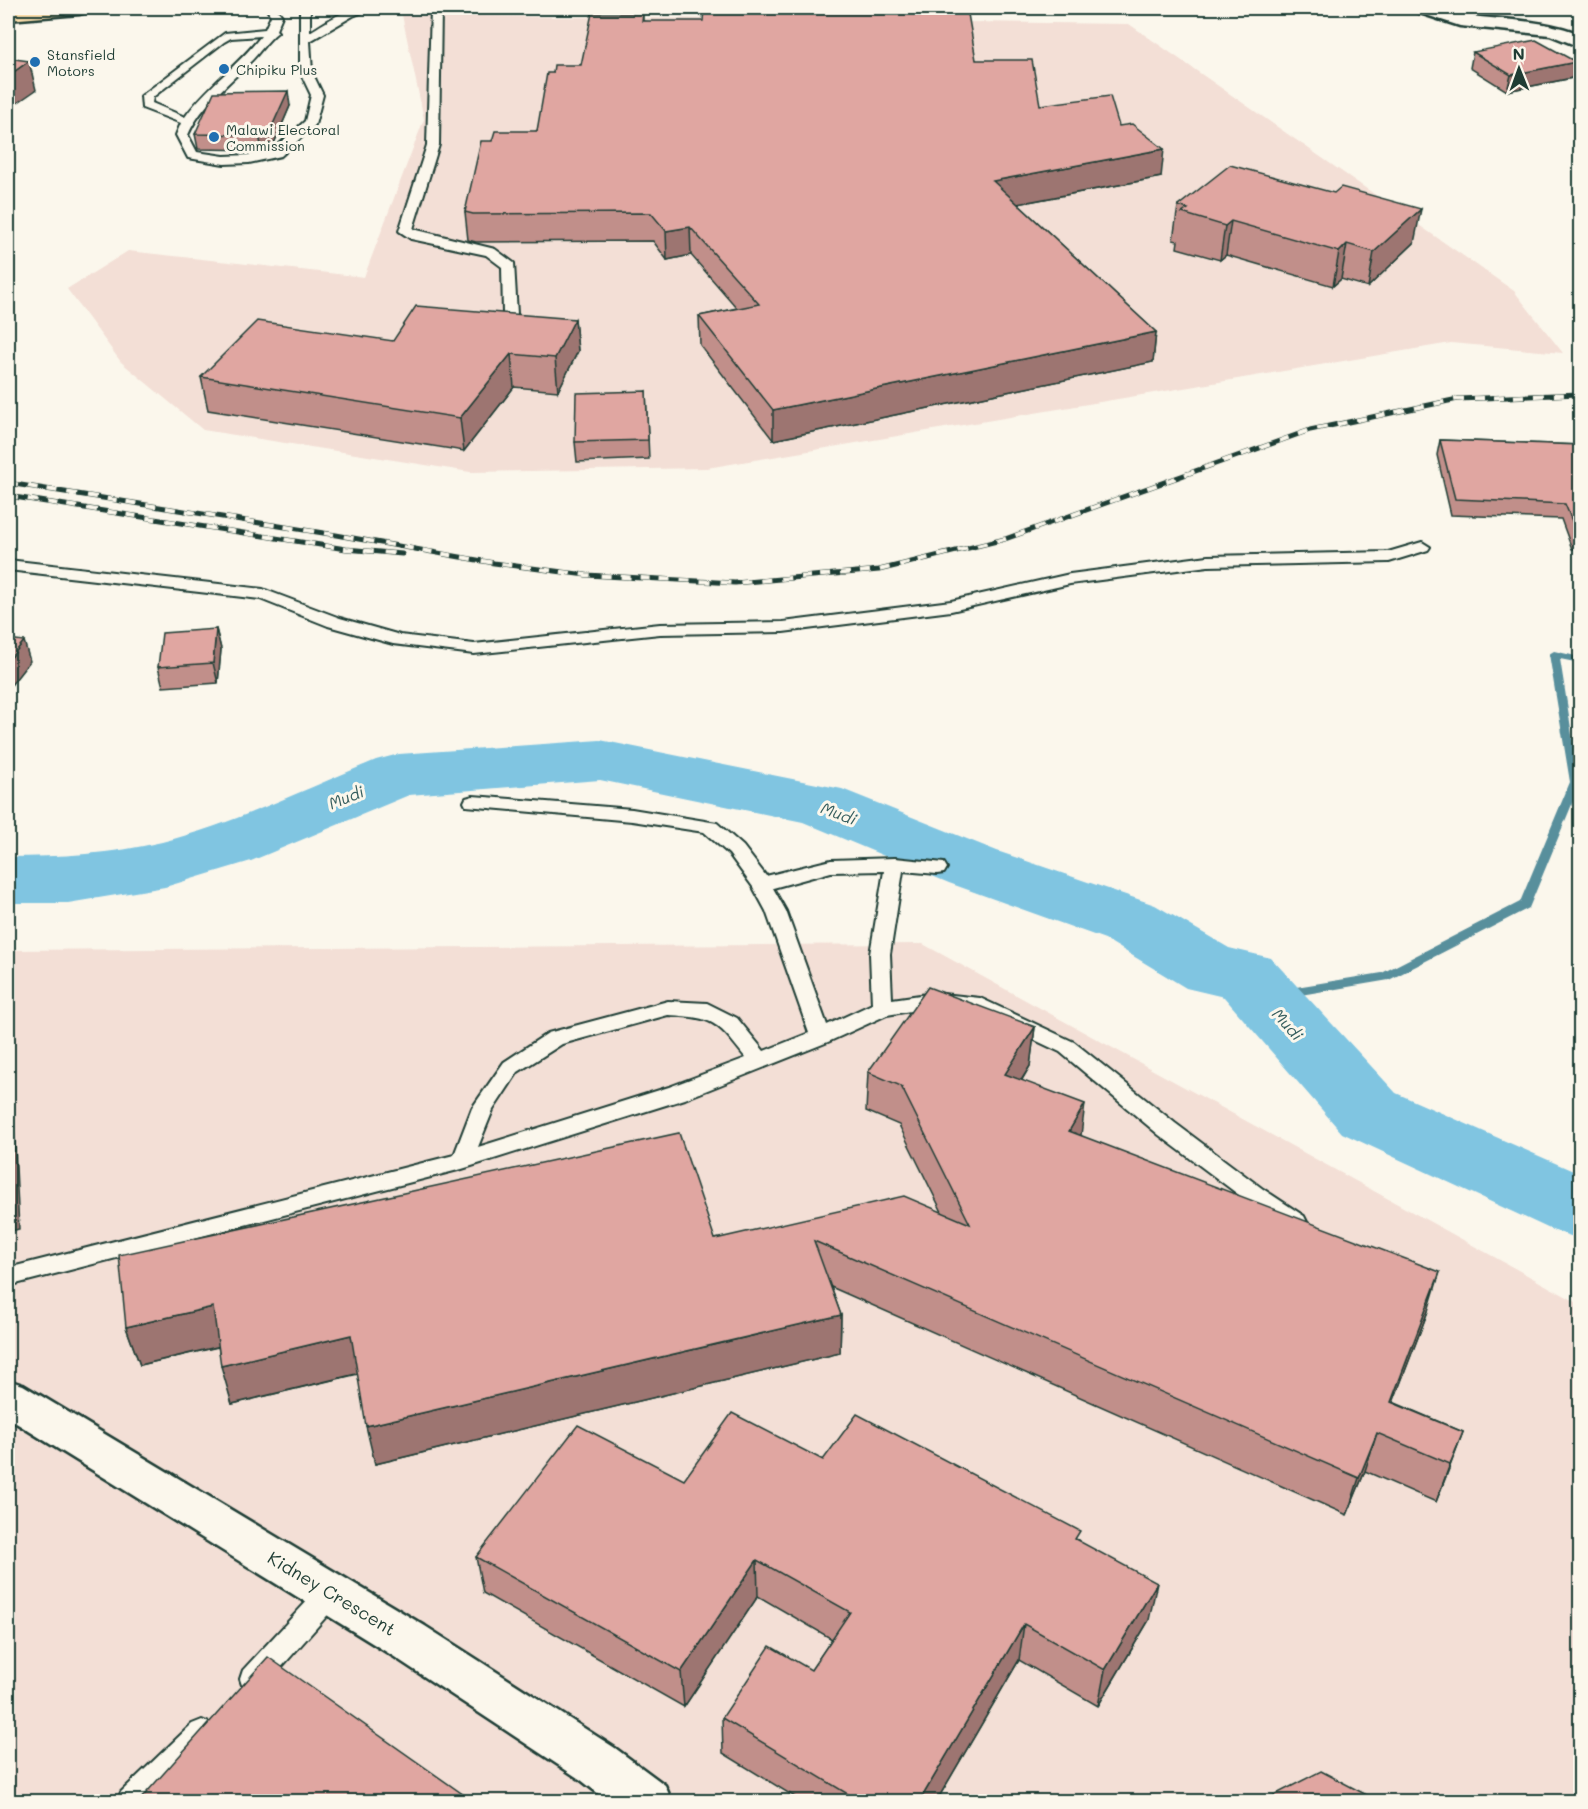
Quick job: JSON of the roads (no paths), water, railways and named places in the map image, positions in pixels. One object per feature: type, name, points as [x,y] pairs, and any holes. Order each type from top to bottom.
[{"type":"highway","points":[[8,14],[79,8]]},
{"type":"street","points":[[1424,8],[1461,20],[1554,30],[1581,41]]},
{"type":"street","name":"Kidney Crescent","points":[[8,1397],[332,1592],[598,1764],[648,1802]]},
{"type":"lane","points":[[271,8],[277,16],[272,32],[246,63],[203,102],[186,121],[182,135],[192,155],[206,159],[232,160],[278,153],[311,122],[317,95],[306,72],[305,8]]},
{"type":"lane","points":[[304,40],[349,14],[368,8]]},
{"type":"lane","points":[[436,8],[433,145],[406,231],[416,236],[490,252],[509,266],[510,314]]},
{"type":"lane","points":[[186,121],[146,105],[147,96],[229,35],[272,32]]},
{"type":"lane","points":[[8,564],[263,594],[334,622],[399,640],[474,649],[660,629],[783,627],[951,606],[1070,579],[1208,561],[1389,557],[1422,547]]},
{"type":"lane","points":[[474,802],[632,815],[710,827],[736,850],[761,884],[776,911],[820,1037]]},
{"type":"lane","points":[[761,884],[831,866],[895,864],[938,868]]},
{"type":"lane","points":[[883,1008],[879,990],[881,957],[895,864]]},
{"type":"lane","points":[[8,1277],[462,1161],[677,1093],[820,1037],[883,1008],[934,1000],[980,1005],[1066,1047],[1176,1136],[1255,1195],[1296,1222]]},
{"type":"lane","points":[[462,1161],[483,1108],[511,1067],[555,1038],[668,1008],[707,1010],[730,1023],[761,1061]]},
{"type":"lane","points":[[131,1802],[229,1706],[332,1592]]},
{"type":"waterway","points":[[8,886],[66,888],[164,871],[235,855],[334,805],[430,761],[567,756],[740,780],[951,843],[1083,892],[1176,950],[1289,993],[1385,977],[1525,905],[1576,782],[1554,654],[1580,660]]},
{"type":"waterway","name":"Mudi","points":[[8,880],[68,880],[165,864],[227,845],[399,775],[600,760],[819,804],[973,867],[1130,922],[1211,970],[1246,976],[1369,1113],[1580,1208]]},
{"type":"railway","points":[[8,483],[336,535],[494,563],[586,575],[735,583],[879,570],[1005,539],[1310,430],[1458,399],[1580,394]]},
{"type":"railway","points":[[8,496],[346,549],[402,554]]},
{"type":"place","name":"Stansfield Motors","points":[[35,62]]},
{"type":"place","name":"Chipiku Plus","points":[[224,69]]},
{"type":"place","name":"Malawi Electoral Commission","points":[[214,137]]}]
